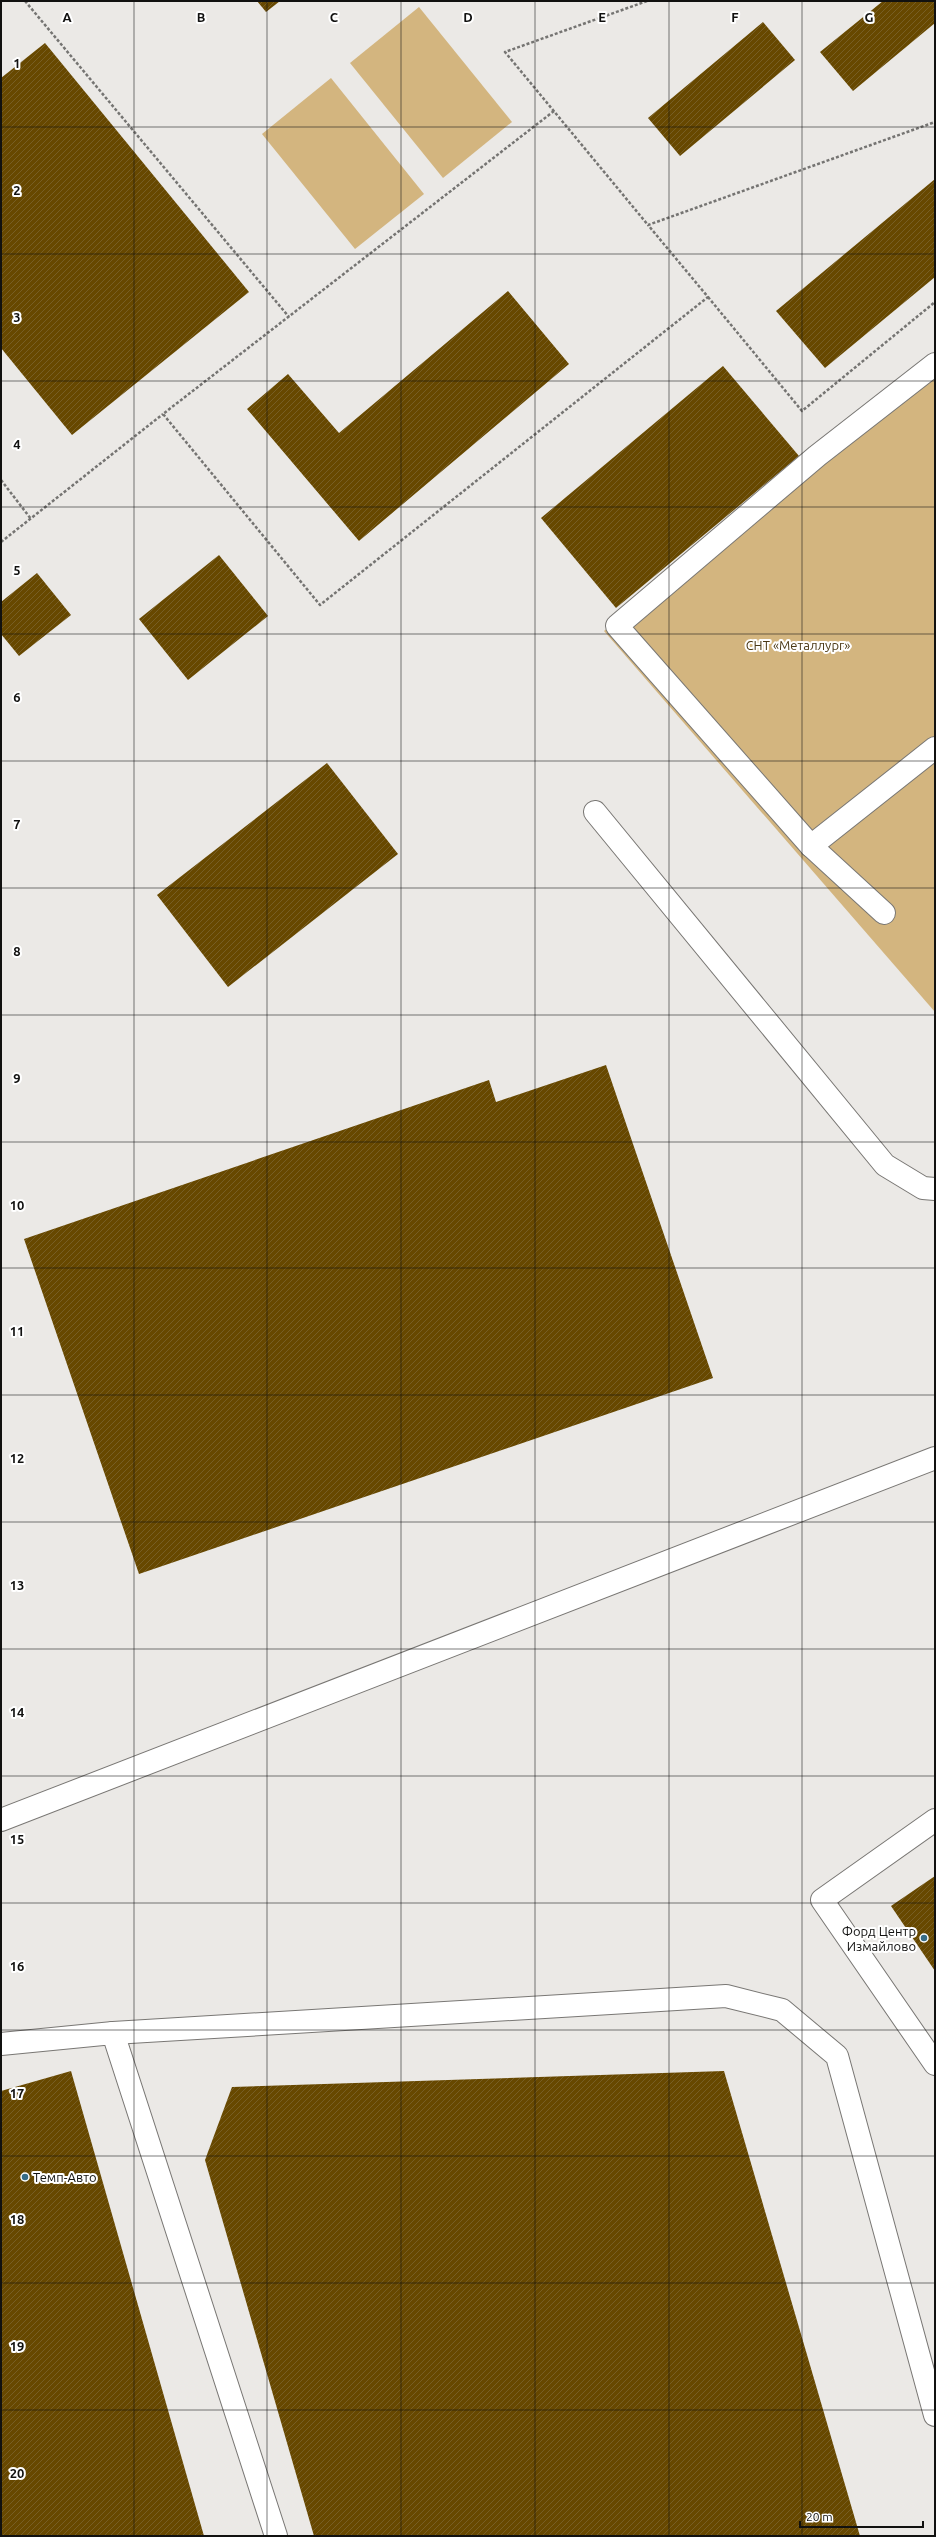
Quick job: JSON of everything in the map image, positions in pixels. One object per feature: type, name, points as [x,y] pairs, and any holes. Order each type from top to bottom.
[{"type":"lane","points":[[884,914],[811,846],[617,626],[817,456],[935,364]]},
{"type":"lane","points":[[811,846],[935,748]]},
{"type":"lane","points":[[595,812],[885,1165],[922,1188],[935,1189]]},
{"type":"lane","points":[[1,1820],[935,1458]]},
{"type":"lane","points":[[935,1820],[822,1900],[935,2064]]},
{"type":"lane","points":[[1,2044],[113,2033],[726,1996],[782,2010],[837,2056],[935,2415]]},
{"type":"lane","points":[[113,2033],[276,2536]]},
{"type":"path","points":[[25,1],[289,317]]},
{"type":"path","points":[[647,1],[505,52],[802,411],[935,302]]},
{"type":"path","points":[[1,542],[163,414],[554,111]]},
{"type":"path","points":[[648,225],[935,122]]},
{"type":"path","points":[[163,414],[320,605],[708,297]]},
{"type":"path","points":[[1,480],[31,518]]},
{"type":"green space","points":[[419,7],[512,122],[443,178],[350,63]]},
{"type":"green space","points":[[331,78],[424,194],[355,249],[262,134]]},
{"type":"green space","name":"СНТ «Металлург»","points":[[935,356],[935,1012],[604,631],[808,457]]},
{"type":"building","points":[[257,1],[280,1],[266,12]]},
{"type":"building","points":[[883,1],[935,1],[935,23],[853,91],[820,52]]},
{"type":"building","points":[[763,22],[795,60],[680,156],[648,118]]},
{"type":"building","points":[[45,43],[249,292],[72,435],[1,348],[1,78]]},
{"type":"building","points":[[935,179],[935,277],[825,368],[776,311]]},
{"type":"building","points":[[508,291],[569,364],[359,541],[247,409],[288,374],[339,433]]},
{"type":"building","points":[[723,366],[799,456],[616,608],[541,518]]},
{"type":"building","points":[[219,555],[268,616],[188,680],[139,619]]},
{"type":"building","points":[[37,573],[71,615],[19,656],[1,634],[1,602]]},
{"type":"building","points":[[327,763],[398,854],[228,987],[157,895]]},
{"type":"building","points":[[606,1065],[713,1378],[139,1574],[24,1239],[489,1080],[496,1102]]},
{"type":"building","name":"Форд Центр Измайлово","points":[[935,1876],[935,1971],[891,1906]]},
{"type":"building","points":[[71,2071],[204,2536],[1,2536],[1,2091]]},
{"type":"building","points":[[724,2071],[860,2536],[314,2536],[205,2160],[232,2087]]},
{"type":"place","name":"Форд Центр Измайлово","points":[[924,1938]]},
{"type":"place","name":"Темп-Авто","points":[[25,2177]]}]
